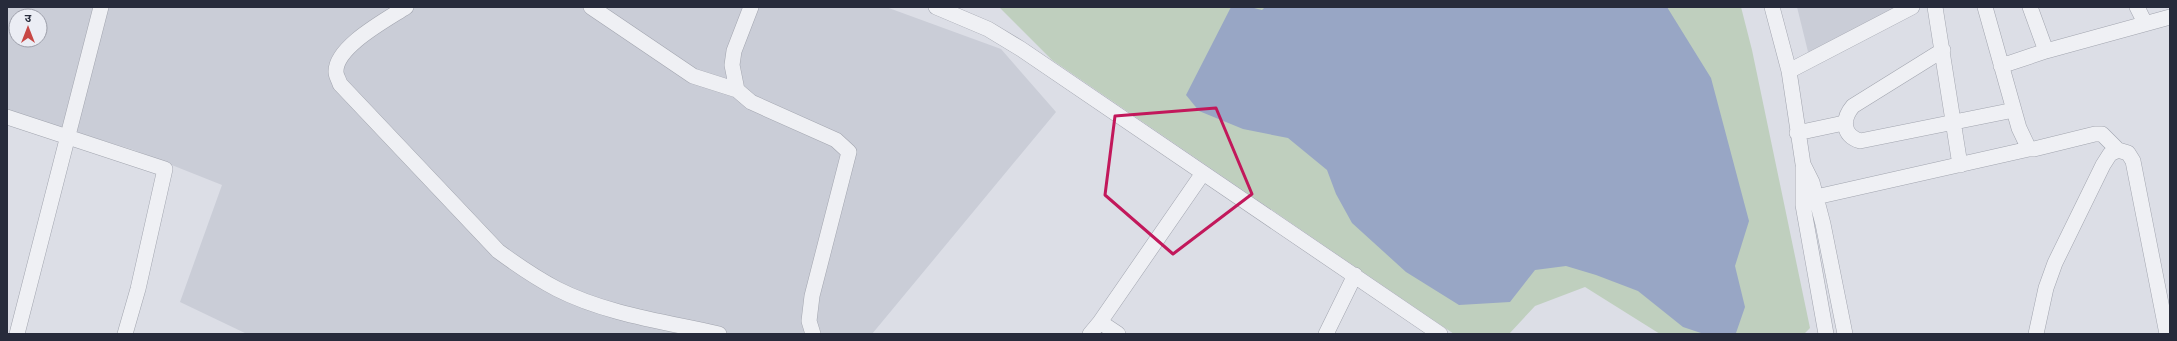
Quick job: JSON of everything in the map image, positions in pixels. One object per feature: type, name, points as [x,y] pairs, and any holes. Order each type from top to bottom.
[{"type":"street","points":[[17,334],[66,136],[101,7]]},
{"type":"street","points":[[406,7],[350,46],[342,54],[336,74],[340,84],[498,251],[529,273],[547,283],[592,303],[720,334]]},
{"type":"street","points":[[590,7],[693,76],[737,90]]},
{"type":"street","points":[[751,7],[734,51],[732,65],[737,90],[744,98],[751,102],[836,140],[849,152],[812,296],[809,321],[813,334]]},
{"type":"street","points":[[936,7],[957,11],[988,28],[1021,49],[1440,334]]},
{"type":"street","points":[[1772,7],[1789,71],[1797,133],[1803,164],[1816,197],[1844,334]]},
{"type":"street","points":[[1789,71],[1912,7]]},
{"type":"street","points":[[1935,7],[1960,165]]},
{"type":"street","points":[[1985,7],[2014,110],[2029,149]]},
{"type":"street","points":[[2030,7],[2046,51]]},
{"type":"street","points":[[2137,7],[2146,23]]},
{"type":"street","points":[[2001,66],[2046,51],[2170,17]]},
{"type":"street","points":[[1943,50],[1853,106],[1848,112],[1844,123],[1845,129],[1850,135],[1860,141],[2014,110]]},
{"type":"street","points":[[7,117],[165,169],[138,289],[124,334]]},
{"type":"street","points":[[1797,133],[1844,123]]},
{"type":"street","points":[[1816,197],[2029,149],[2034,150],[2095,134],[2102,134],[2118,150],[2128,152],[2133,161],[2167,334]]},
{"type":"street","points":[[2036,334],[2046,288],[2055,263],[2103,165],[2110,154],[2118,150]]},
{"type":"street","points":[[1803,164],[1803,205],[1826,334]]},
{"type":"street","points":[[1090,334],[1100,322],[1203,173]]},
{"type":"street","points":[[1326,334],[1355,275]]},
{"type":"street","points":[[1100,322],[1118,334]]},
{"type":"highlighted area","points":[[1216,108],[1252,194],[1173,254],[1105,195],[1115,116]]},
{"type":"shaded area","points":[[7,7],[886,7],[1001,49],[1056,112],[872,334],[247,334],[180,302],[222,185],[134,150],[7,111]]},
{"type":"shaded area","points":[[1797,7],[1909,7],[1811,64]]},
{"type":"green space","points":[[999,7],[1741,7],[1752,50],[1810,328],[1804,334],[1660,334],[1585,287],[1535,306],[1509,334],[1454,334],[1052,60]]},
{"type":"water","points":[[1231,7],[1250,7],[1262,10],[1265,7],[1667,7],[1711,78],[1749,221],[1735,266],[1745,307],[1736,333],[1704,334],[1683,327],[1638,291],[1596,275],[1566,266],[1535,270],[1510,302],[1459,305],[1406,272],[1352,223],[1336,194],[1327,170],[1288,138],[1243,129],[1199,111],[1186,95]]}]
